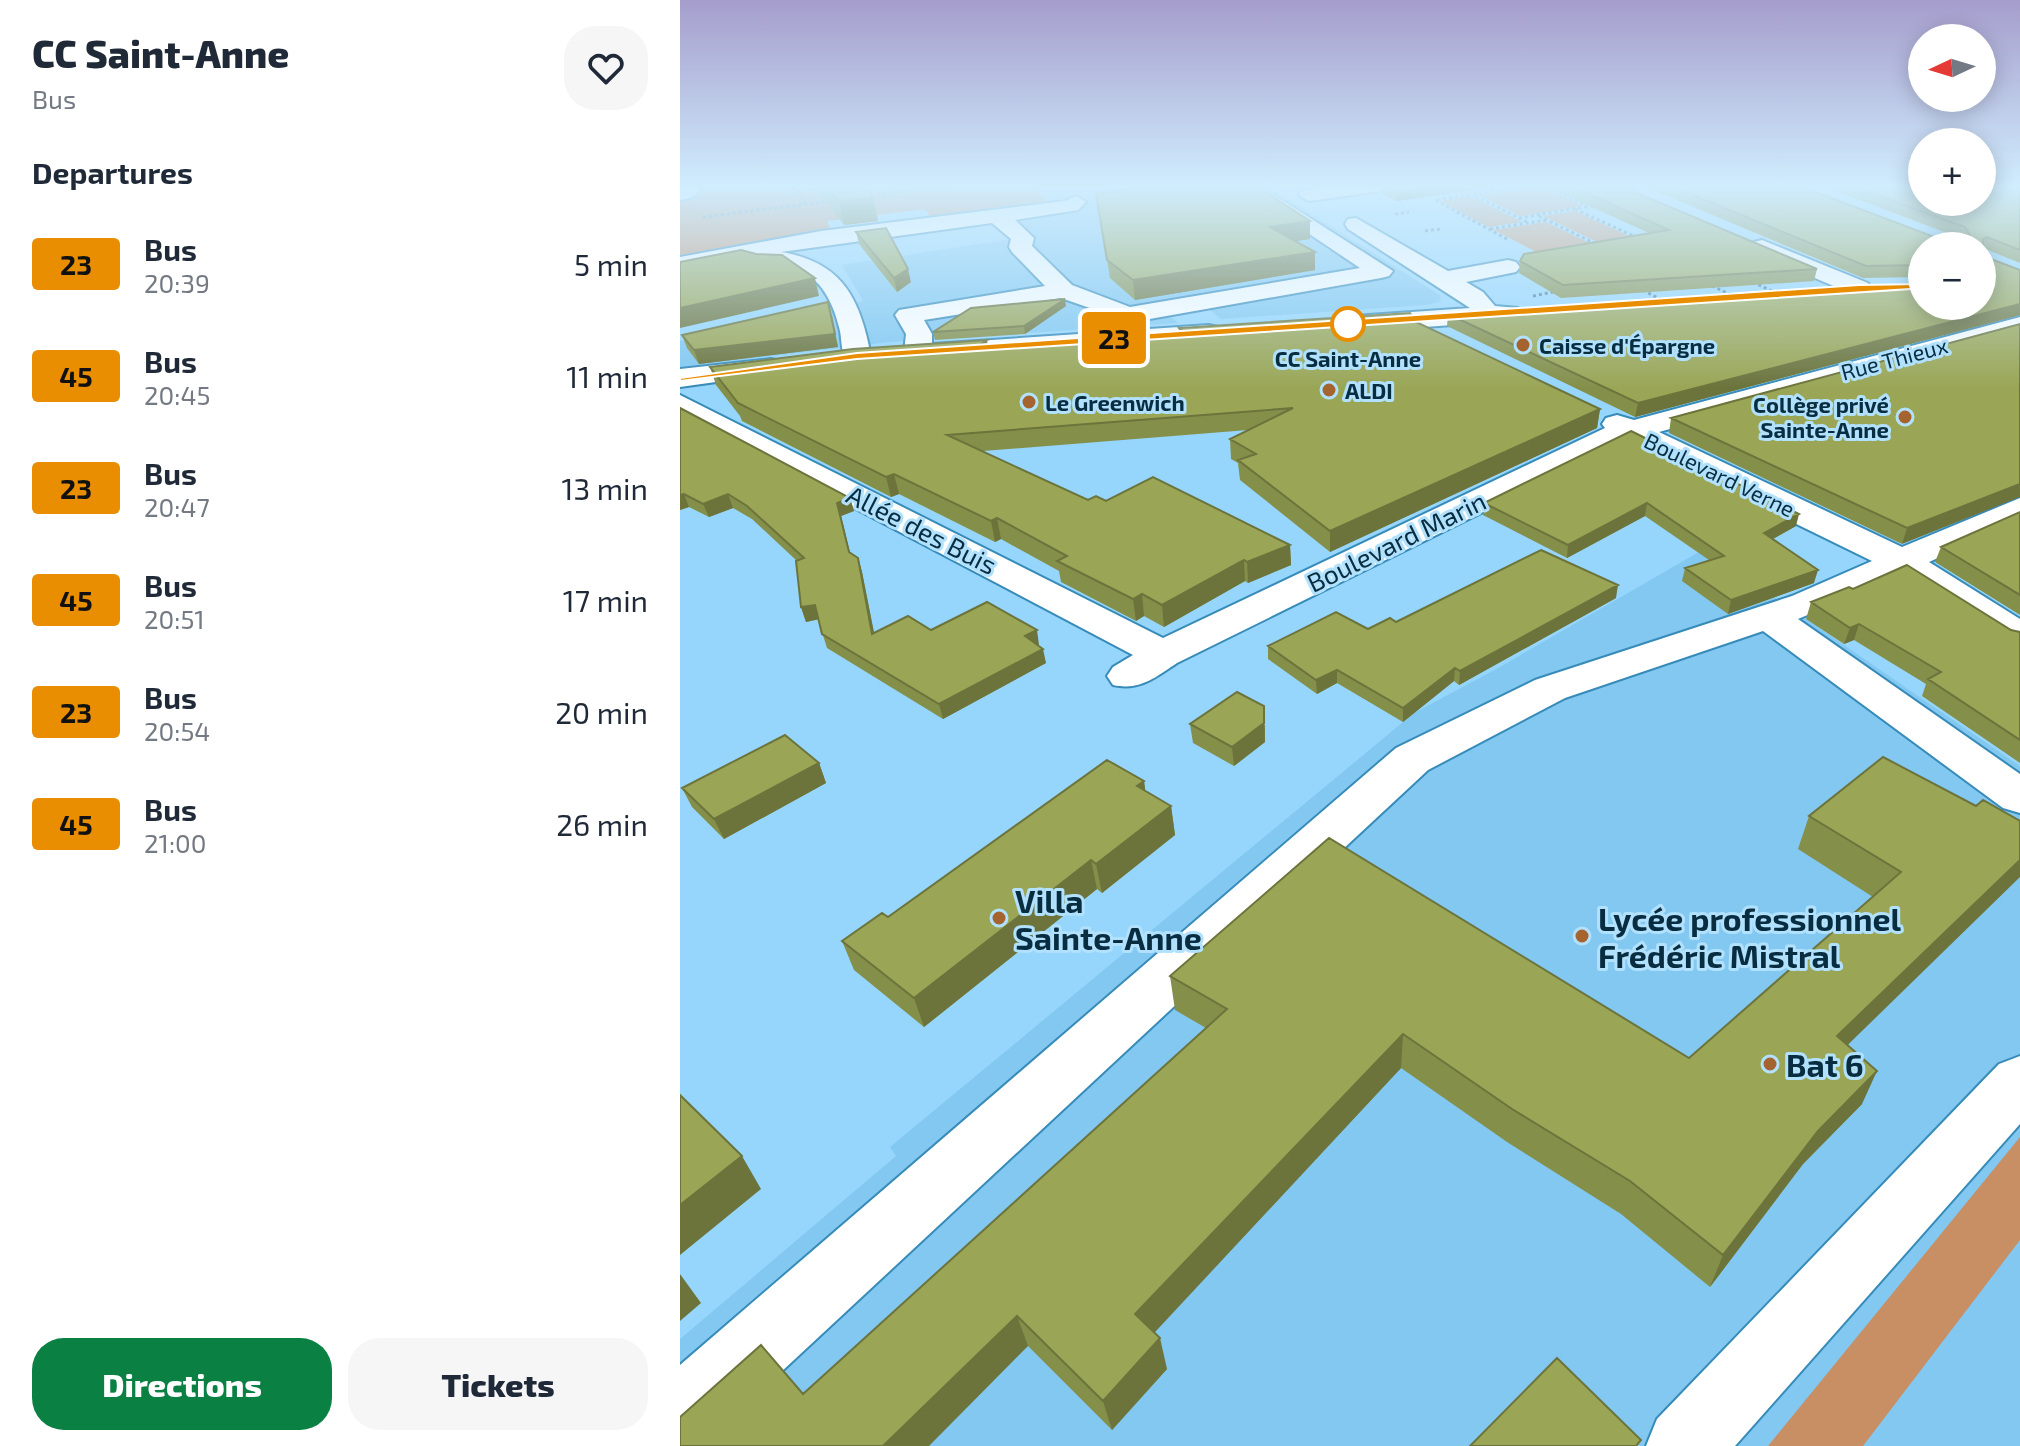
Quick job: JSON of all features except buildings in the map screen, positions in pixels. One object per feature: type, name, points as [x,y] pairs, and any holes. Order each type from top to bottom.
[{"type":"street","points":[[680,264],[742,252]]},
{"type":"street","points":[[1025,252],[1063,290],[1121,313],[1134,325],[1139,337]]},
{"type":"street","points":[[680,277],[769,259],[788,258],[805,263],[840,291],[844,301],[845,358],[995,324],[1121,313],[1216,297],[1391,277],[1353,252]]},
{"type":"street","points":[[1403,252],[1474,297],[1488,314]]},
{"type":"street","points":[[1736,297],[1871,287],[1775,252]]},
{"type":"street","points":[[1446,278],[1508,267]]},
{"type":"street","points":[[918,341],[908,315],[1063,290]]},
{"type":"street","points":[[1216,297],[1249,306],[1361,298]]},
{"type":"street","points":[[814,308],[844,301]]},
{"type":"street","points":[[1330,325],[1488,314],[1531,304]]},
{"type":"street","points":[[1419,319],[1426,330],[1464,349]]},
{"type":"street","name":"Rue Thieux","points":[[1629,430],[1967,326],[2010,335]]},
{"type":"street","points":[[918,341],[1139,337],[1235,331]]},
{"type":"street","points":[[680,378],[789,364]]},
{"type":"street","name":"Allée des Buis","points":[[680,404],[1163,654]]},
{"type":"street","name":"Boulevard Verne","points":[[1583,408],[1902,561],[2020,636]]},
{"type":"street","name":"Boulevard Marin","points":[[1128,676],[1163,654],[1629,430]]},
{"type":"street","points":[[680,1414],[1412,759],[1550,689],[1786,610],[2020,508]]},
{"type":"street","points":[[1786,610],[2020,797]]},
{"type":"street","points":[[1684,1446],[2020,1082]]},
{"type":"path","points":[[1778,294],[1745,278],[1807,266]]},
{"type":"path","points":[[1701,280],[1736,297]]},
{"type":"path","points":[[1632,285],[1665,302]]},
{"type":"path","points":[[1531,304],[1568,289]]},
{"type":"shaded area","points":[[924,252],[1373,252],[1441,296],[1439,302],[1426,305],[1221,319],[1201,303],[1163,311],[1178,323],[890,342],[680,367],[680,341],[863,301],[842,265]]},
{"type":"shaded area","points":[[1537,252],[1573,252],[1546,257]]},
{"type":"shaded area","name":"Lycée professionnel Frédéric Mistral","points":[[1704,549],[2020,766],[2020,1446],[680,1446],[680,1339],[896,1156],[890,1147],[1414,713]]},
{"type":"shaded area","points":[[2020,1137],[2020,1240],[1863,1446],[1768,1446]]},
{"type":"bus line","name":"23","points":[[680,378],[857,356],[1908,286]]},
{"type":"place","name":"CC Saint-Anne","points":[[1348,324]]},
{"type":"place","name":"Caisse d'Épargne","points":[[1523,345]]},
{"type":"place","name":"ALDI","points":[[1329,390]]},
{"type":"place","name":"Le Greenwich","points":[[1029,402]]},
{"type":"place","name":"Collège privé Sainte-Anne","points":[[1905,417]]},
{"type":"place","name":"Villa Sainte-Anne","points":[[999,918]]},
{"type":"place","name":"Lycée professionnel Frédéric Mistral","points":[[1582,936]]},
{"type":"place","name":"Bat 6","points":[[1770,1064]]}]
